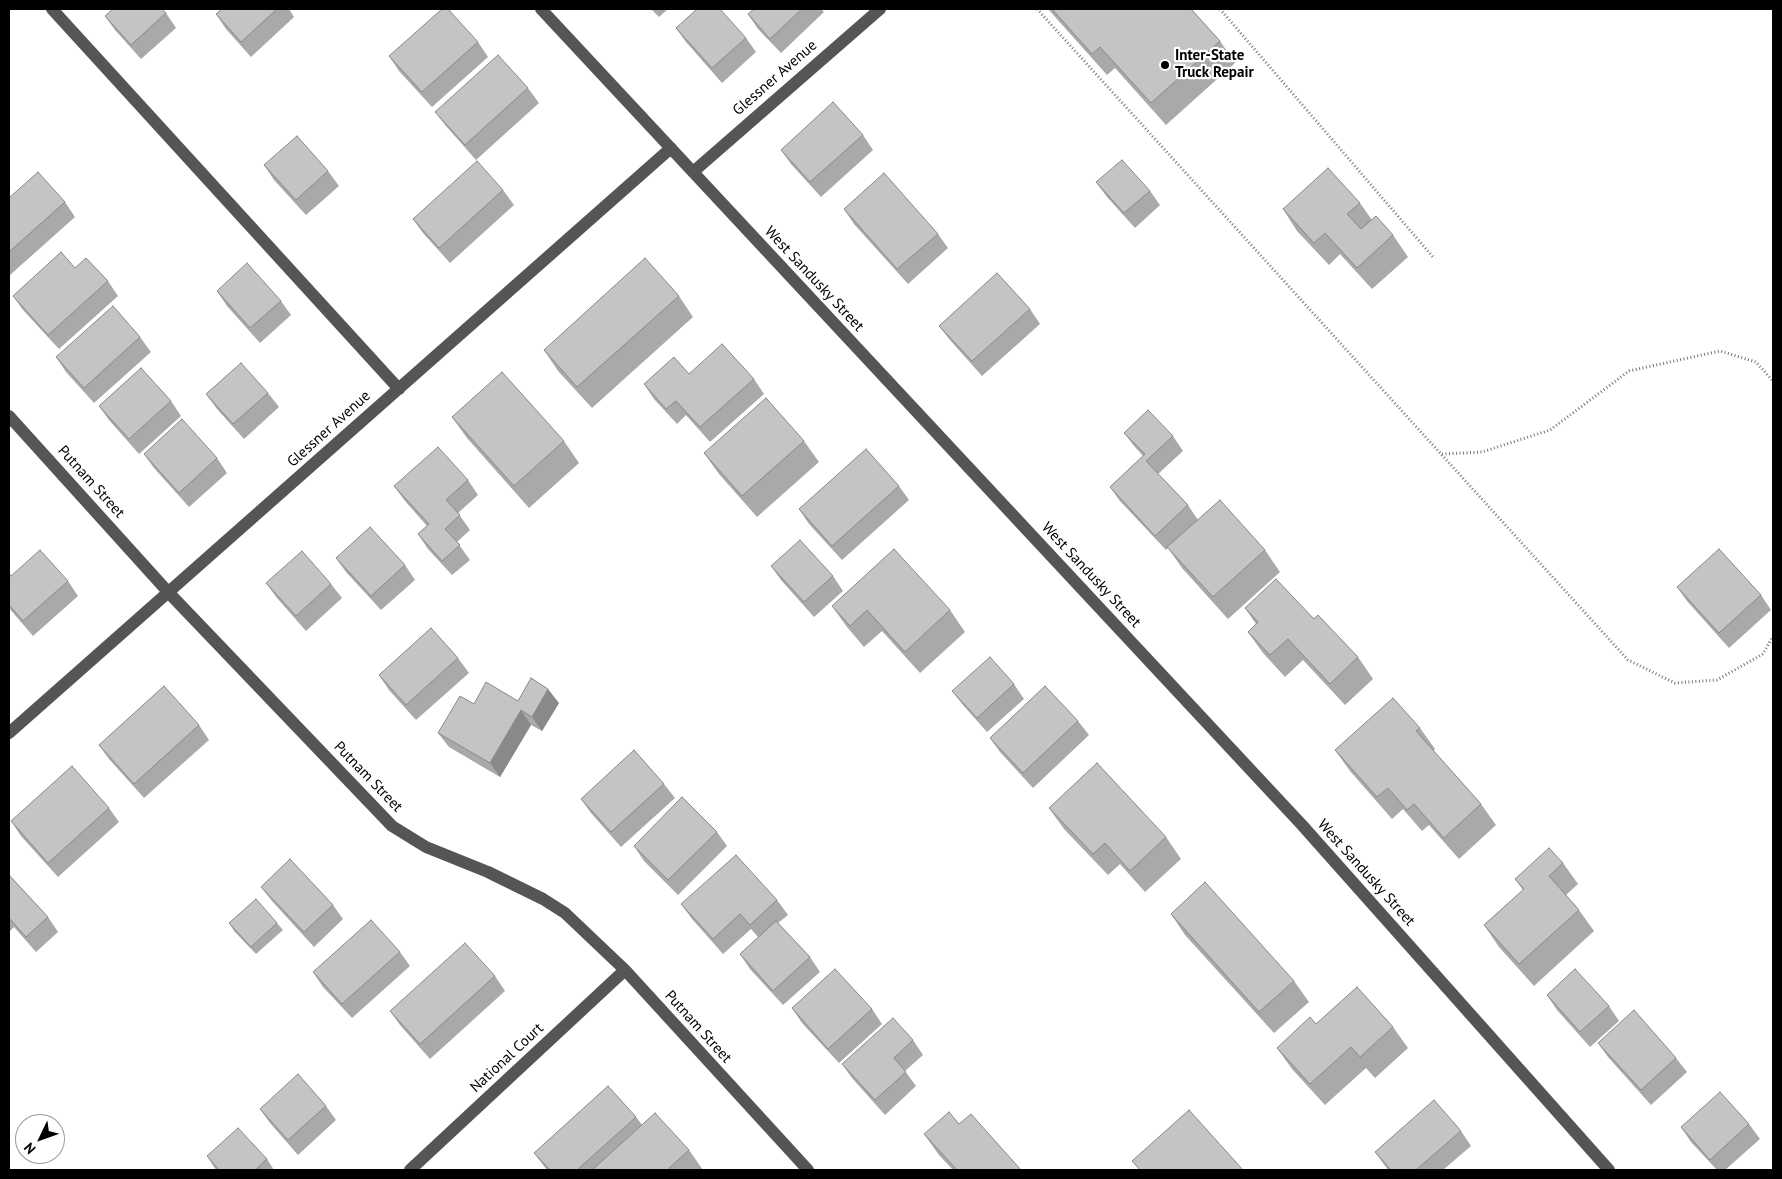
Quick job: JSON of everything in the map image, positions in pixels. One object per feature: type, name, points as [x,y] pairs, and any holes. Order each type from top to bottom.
[{"type":"street","points":[[52,9],[399,389]]},
{"type":"street","name":"West Sandusky Street","points":[[541,9],[1295,818],[1609,1170]]},
{"type":"street","name":"Glessner Avenue","points":[[693,172],[880,9]]},
{"type":"street","name":"Glessner Avenue","points":[[9,733],[670,148]]},
{"type":"street","name":"Putnam Street","points":[[9,416],[169,593],[392,826],[426,847],[488,872],[543,899],[565,913],[625,970],[808,1170]]},
{"type":"street","name":"National Court","points":[[410,1170],[625,970]]},
{"type":"path","points":[[1036,9],[1628,660],[1675,683],[1717,680],[1763,654],[1773,636]]},
{"type":"path","points":[[1220,9],[1433,257]]},
{"type":"path","points":[[1441,454],[1482,452],[1550,430],[1629,370],[1647,366],[1720,351],[1756,362],[1773,381]]},
{"type":"building","points":[[113,9],[162,9],[166,13],[131,45],[105,16]]},
{"type":"building","points":[[222,9],[277,9],[241,42],[216,14]]},
{"type":"building","points":[[442,9],[448,9],[478,42],[422,92],[389,56]]},
{"type":"building","points":[[697,9],[720,9],[746,38],[712,68],[676,28]]},
{"type":"building","points":[[754,9],[802,9],[770,39],[748,14]]},
{"type":"building","name":"Inter-State Truck Repair","points":[[1052,9],[1191,9],[1220,41],[1151,103],[1100,47],[1092,54]]},
{"type":"building","points":[[498,55],[528,88],[465,145],[435,112]]},
{"type":"building","points":[[833,102],[863,135],[810,182],[781,150]]},
{"type":"building","points":[[297,136],[328,171],[296,200],[264,165]]},
{"type":"building","points":[[1122,160],[1150,191],[1124,213],[1096,182]]},
{"type":"building","points":[[477,161],[503,190],[439,248],[413,219]]},
{"type":"building","points":[[1328,168],[1360,203],[1347,214],[1361,229],[1376,216],[1393,235],[1357,268],[1325,233],[1314,243],[1283,209]]},
{"type":"building","points":[[38,172],[65,202],[9,252],[9,198]]},
{"type":"building","points":[[884,173],[938,234],[897,269],[844,209]]},
{"type":"building","points":[[61,252],[75,268],[86,258],[108,281],[48,335],[13,296]]},
{"type":"building","points":[[645,258],[679,296],[577,387],[544,350]]},
{"type":"building","points":[[247,263],[281,301],[250,328],[217,291]]},
{"type":"building","points":[[997,273],[1030,309],[972,361],[939,326]]},
{"type":"building","points":[[113,306],[140,337],[84,388],[56,357]]},
{"type":"building","points":[[722,344],[754,379],[700,427],[676,401],[666,409],[644,384],[674,357],[689,374]]},
{"type":"building","points":[[241,363],[268,393],[233,424],[206,394]]},
{"type":"building","points":[[141,368],[171,401],[129,439],[99,406]]},
{"type":"building","points":[[502,372],[564,441],[514,486],[452,417]]},
{"type":"building","points":[[766,398],[804,441],[742,496],[704,453]]},
{"type":"building","points":[[1148,410],[1173,436],[1146,461],[1188,505],[1155,536],[1110,487],[1145,454],[1124,433]]},
{"type":"building","points":[[182,419],[217,458],[179,493],[144,454]]},
{"type":"building","points":[[438,447],[468,480],[446,500],[460,515],[445,529],[460,545],[442,561],[418,534],[429,524],[394,486]]},
{"type":"building","points":[[866,449],[899,486],[832,546],[799,509]]},
{"type":"building","points":[[1220,500],[1265,550],[1213,597],[1167,547]]},
{"type":"building","points":[[370,527],[405,565],[371,596],[336,558]]},
{"type":"building","points":[[800,540],[833,576],[804,602],[771,566]]},
{"type":"building","points":[[894,549],[950,610],[905,652],[867,610],[850,626],[832,606]]},
{"type":"building","points":[[1719,549],[1761,595],[1719,633],[1677,587]]},
{"type":"building","points":[[40,550],[68,581],[23,621],[9,605],[9,573],[11,576]]},
{"type":"building","points":[[302,551],[331,584],[296,616],[266,583]]},
{"type":"building","points":[[1276,579],[1314,619],[1318,615],[1358,657],[1330,684],[1288,639],[1270,655],[1248,632],[1258,622],[1245,608]]},
{"type":"building","points":[[431,628],[458,658],[406,705],[379,675]]},
{"type":"building","points":[[990,657],[1014,684],[977,718],[952,691]]},
{"type":"building","points":[[531,678],[548,689],[532,717],[521,710],[490,763],[438,733],[460,696],[474,704],[486,682],[518,701]]},
{"type":"building","points":[[164,686],[199,725],[134,784],[99,745]]},
{"type":"building","points":[[1045,686],[1078,721],[1023,773],[990,738]]},
{"type":"building","points":[[1393,698],[1420,728],[1416,731],[1481,804],[1444,838],[1414,804],[1407,810],[1388,788],[1377,797],[1335,750]]},
{"type":"building","points":[[634,750],[664,784],[611,832],[581,799]]},
{"type":"building","points":[[1097,763],[1166,837],[1130,871],[1105,843],[1093,854],[1049,808]]},
{"type":"building","points":[[72,766],[109,808],[48,863],[11,821]]},
{"type":"building","points":[[682,797],[717,832],[668,880],[634,846]]},
{"type":"building","points":[[1549,848],[1563,863],[1549,876],[1579,910],[1519,964],[1484,925],[1524,889],[1515,879]]},
{"type":"building","points":[[736,855],[777,900],[750,925],[740,914],[713,939],[681,904]]},
{"type":"building","points":[[290,859],[333,905],[304,932],[261,887]]},
{"type":"building","points":[[9,875],[48,917],[26,937],[9,918]]},
{"type":"building","points":[[1205,882],[1294,981],[1259,1012],[1171,914]]},
{"type":"building","points":[[256,899],[277,923],[251,947],[229,923]]},
{"type":"building","points":[[371,920],[400,952],[342,1004],[313,972]]},
{"type":"building","points":[[776,921],[810,957],[773,991],[740,954]]},
{"type":"building","points":[[465,943],[495,976],[420,1044],[390,1011]]},
{"type":"building","points":[[835,969],[872,1009],[828,1049],[792,1008]]},
{"type":"building","points":[[1575,969],[1609,1006],[1580,1032],[1547,995]]},
{"type":"building","points":[[1357,987],[1393,1027],[1360,1057],[1351,1047],[1310,1084],[1277,1048],[1310,1017],[1316,1024]]},
{"type":"building","points":[[1634,1010],[1676,1058],[1641,1090],[1598,1043]]},
{"type":"building","points":[[893,1018],[913,1040],[894,1058],[906,1072],[875,1100],[842,1064]]},
{"type":"building","points":[[298,1074],[326,1106],[288,1140],[260,1109]]},
{"type":"building","points":[[608,1086],[636,1117],[577,1170],[550,1170],[534,1153]]},
{"type":"building","points":[[1720,1092],[1749,1124],[1710,1160],[1681,1127]]},
{"type":"building","points":[[1434,1100],[1461,1131],[1416,1170],[1391,1170],[1375,1152]]},
{"type":"building","points":[[1189,1110],[1243,1170],[1140,1170],[1132,1161]]},
{"type":"building","points":[[949,1112],[959,1124],[971,1114],[1021,1170],[957,1170],[924,1134]]},
{"type":"building","points":[[655,1113],[689,1150],[667,1170],[592,1170]]},
{"type":"building","points":[[238,1128],[267,1159],[255,1170],[219,1170],[207,1156]]},
{"type":"place","name":"Inter-State Truck Repair","points":[[1165,65]]}]
